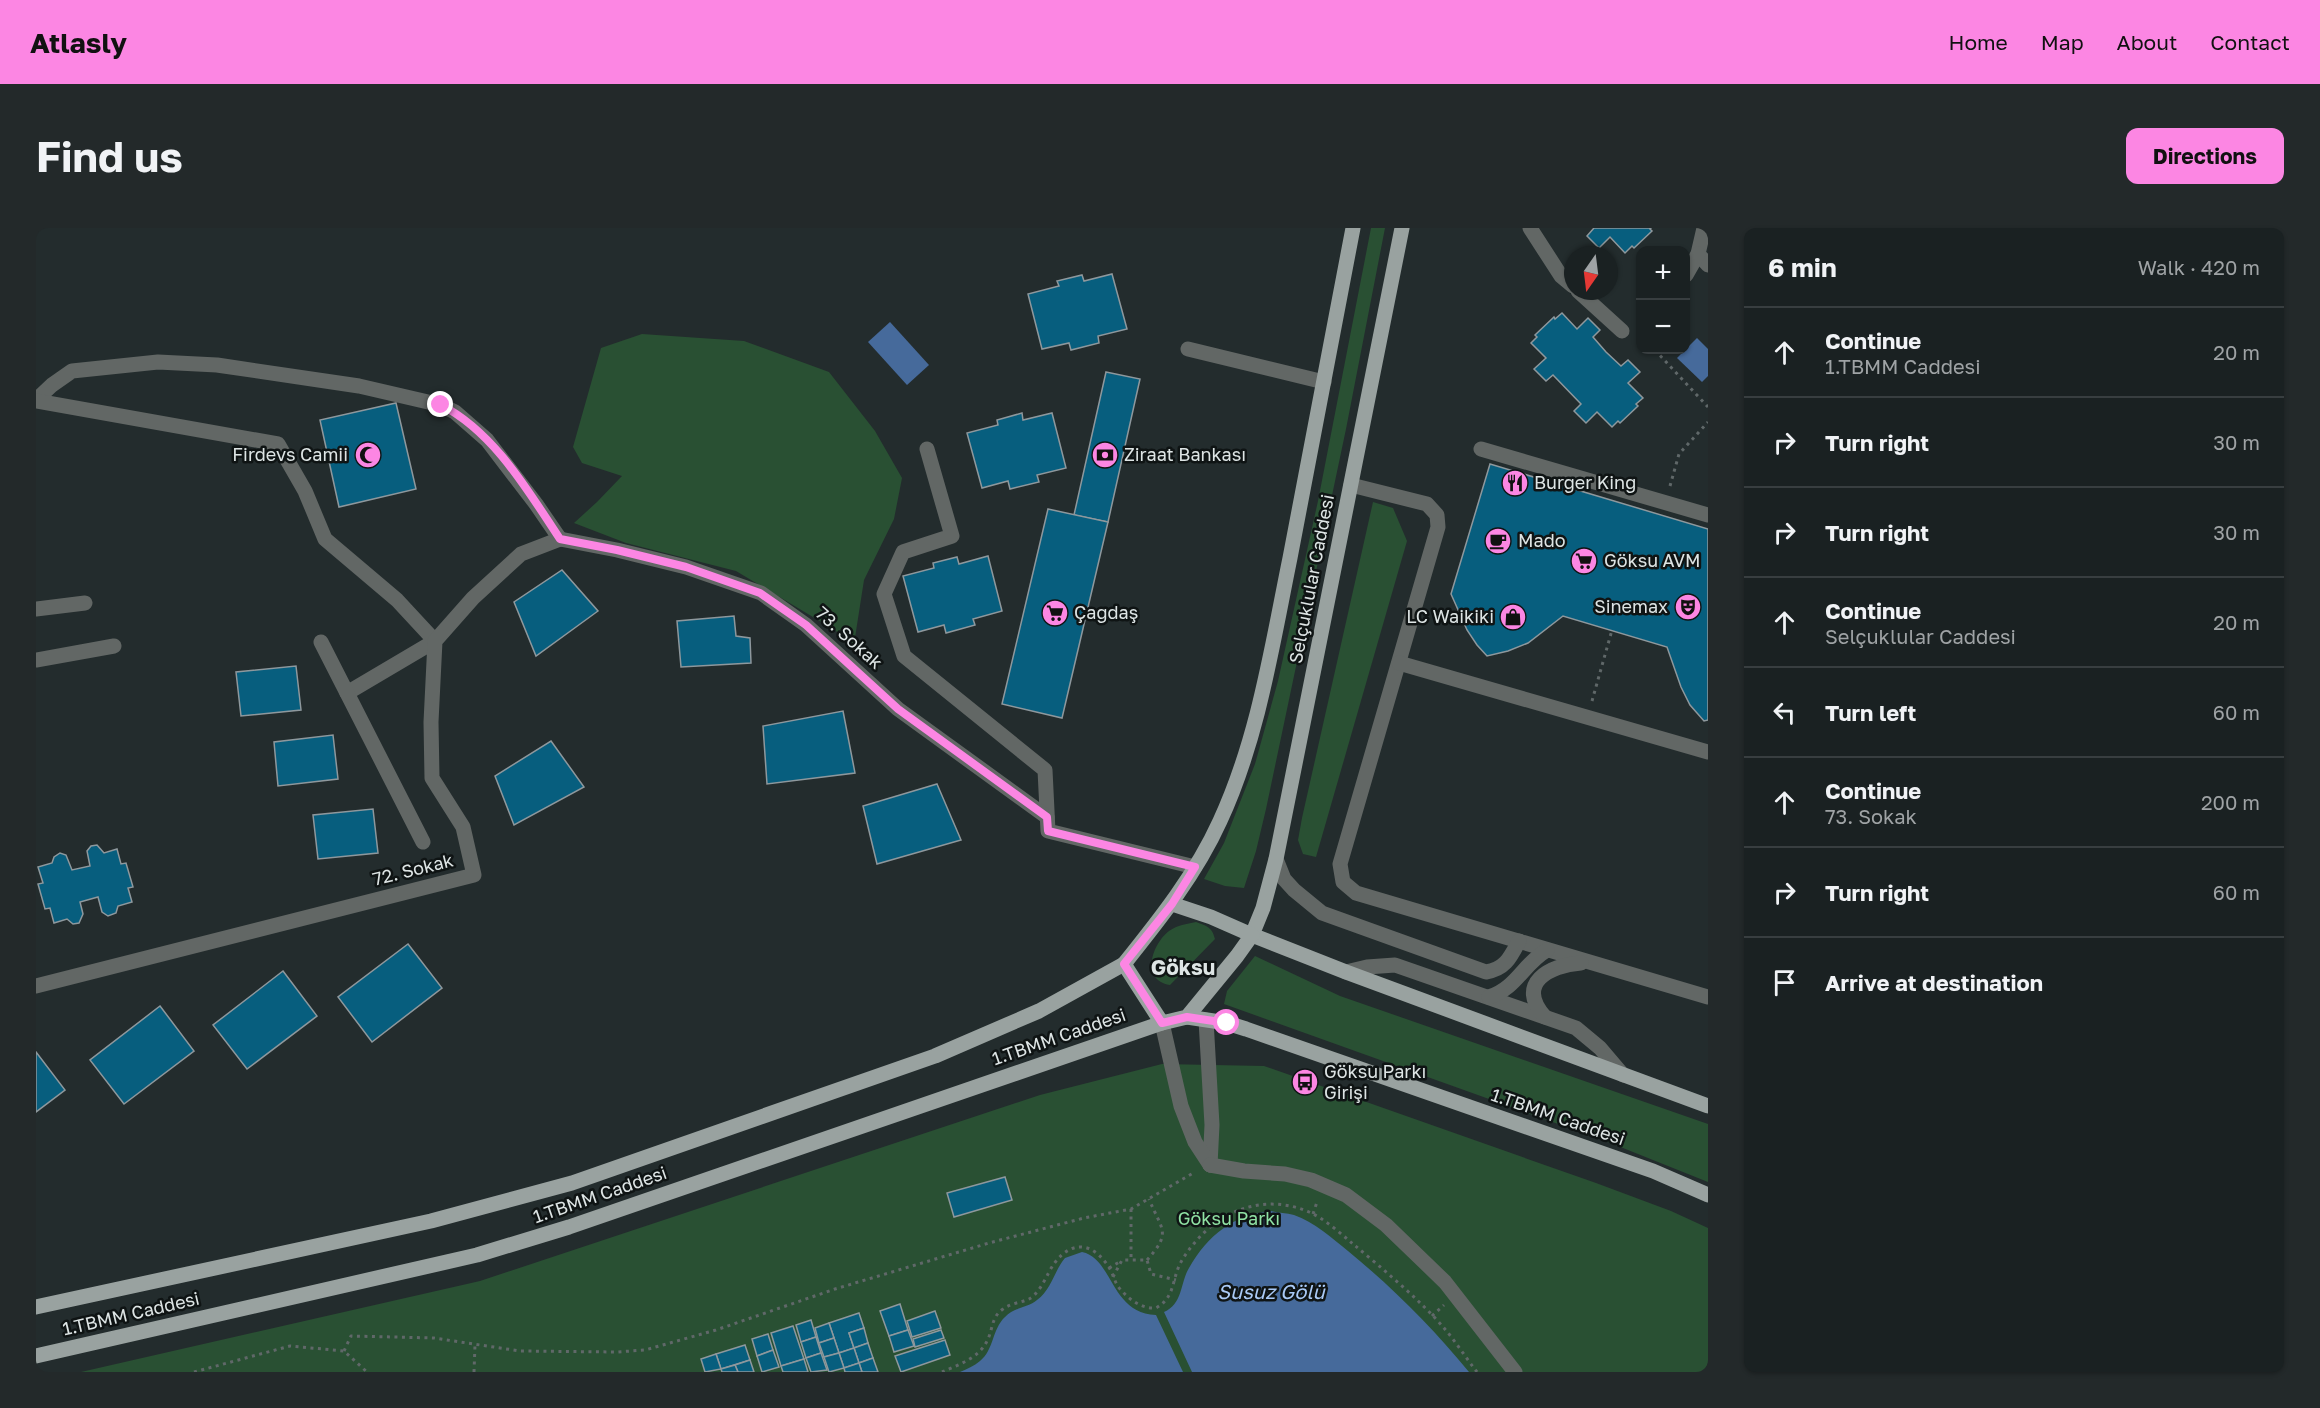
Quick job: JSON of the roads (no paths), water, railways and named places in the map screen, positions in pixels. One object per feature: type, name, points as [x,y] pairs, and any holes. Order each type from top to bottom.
[{"type":"main road","name":"Selçuklular Caddesi","points":[[1124,964],[1172,904],[1216,829],[1232,794],[1254,723],[1275,635],[1353,228]]},
{"type":"main road","name":"Selçuklular Caddesi","points":[[1187,1017],[1252,935],[1263,908],[1276,860],[1402,228]]},
{"type":"main road","points":[[1172,904],[1211,917],[1346,972],[1708,1106]]},
{"type":"main road","points":[[1124,964],[1162,1023]]},
{"type":"main road","name":"1.TBMM Caddesi","points":[[36,1307],[431,1221],[572,1183],[935,1056],[1039,1011],[1124,964]]},
{"type":"main road","name":"1.TBMM Caddesi","points":[[36,1356],[477,1255],[569,1227],[1162,1023],[1187,1017],[1227,1023],[1653,1171],[1708,1195]]},
{"type":"street","points":[[1530,228],[1564,278]]},
{"type":"street","points":[[1690,271],[1703,260],[1703,229]]},
{"type":"street","points":[[1588,300],[1622,331]]},
{"type":"street","points":[[1188,349],[1324,382]]},
{"type":"street","points":[[36,400],[72,371],[158,362],[217,365],[359,386],[441,405],[455,412],[487,440],[530,494],[560,539],[521,554],[473,598],[435,641],[347,693]]},
{"type":"street","points":[[36,400],[278,444],[305,491],[325,539],[397,600],[435,641]]},
{"type":"street","points":[[927,449],[952,536],[903,552],[884,594],[904,656],[1045,770],[1047,817]]},
{"type":"street","points":[[1482,449],[1708,515]]},
{"type":"street","points":[[1351,485],[1427,504],[1437,514],[1438,527],[1340,864],[1343,882],[1356,893],[1708,997]]},
{"type":"street","name":"73. Sokak","points":[[560,539],[686,567],[760,593],[806,625],[898,709],[1047,817],[1048,831],[1195,867]]},
{"type":"street","points":[[36,609],[85,603]]},
{"type":"street","name":"72. Sokak","points":[[36,987],[474,874],[463,827],[432,778],[431,722],[435,641]]},
{"type":"street","points":[[321,642],[423,842]]},
{"type":"street","points":[[36,660],[114,646]]},
{"type":"street","points":[[1398,663],[1708,752]]},
{"type":"street","points":[[1276,860],[1284,879],[1322,913],[1485,972],[1497,970],[1508,962],[1519,941]]},
{"type":"street","points":[[1489,997],[1509,988],[1532,960],[1547,950]]},
{"type":"street","points":[[1545,1017],[1538,1008],[1533,991],[1541,975],[1565,964],[1590,962]]},
{"type":"street","points":[[1346,972],[1367,967],[1395,965],[1576,1028],[1600,1048],[1623,1076]]},
{"type":"street","points":[[1206,1020],[1212,1125],[1210,1165]]},
{"type":"street","points":[[1162,1023],[1180,1106],[1194,1142],[1210,1165],[1244,1171],[1285,1174],[1311,1180],[1346,1195],[1386,1225],[1445,1282],[1515,1372]]},
{"type":"water","points":[[890,322],[929,365],[907,385],[868,342]]},
{"type":"water","points":[[1697,338],[1708,349],[1708,376],[1702,382],[1677,358],[1681,354],[1690,354],[1690,345]]},
{"type":"water","name":"Susuz Gölü","points":[[1271,1211],[1301,1218],[1336,1241],[1411,1308],[1469,1372],[1192,1372],[1164,1312],[1175,1304],[1189,1268],[1196,1256],[1213,1237],[1233,1222],[1257,1213]]},
{"type":"water","points":[[1082,1252],[1092,1256],[1100,1264],[1129,1305],[1141,1312],[1156,1315],[1183,1372],[960,1372],[985,1356],[1005,1317],[1042,1296],[1065,1258]]},
{"type":"place","name":"Firdevs Camii","points":[[368,455]]},
{"type":"place","name":"Ziraat Bankası","points":[[1105,455]]},
{"type":"place","name":"Burger King","points":[[1515,483]]},
{"type":"place","name":"Mado","points":[[1498,541]]},
{"type":"place","name":"Göksu AVM","points":[[1584,561]]},
{"type":"place","name":"Sinemax","points":[[1688,607]]},
{"type":"place","name":"Çağdaş","points":[[1055,613]]},
{"type":"place","name":"LC Waikiki","points":[[1513,617]]},
{"type":"place","name":"Göksu Parkı Girişi","points":[[1305,1082]]},
{"type":"district","name":"Göksu","points":[[1183,968]]},
{"type":"park label","name":"Göksu Parkı","points":[[1229,1219]]}]
